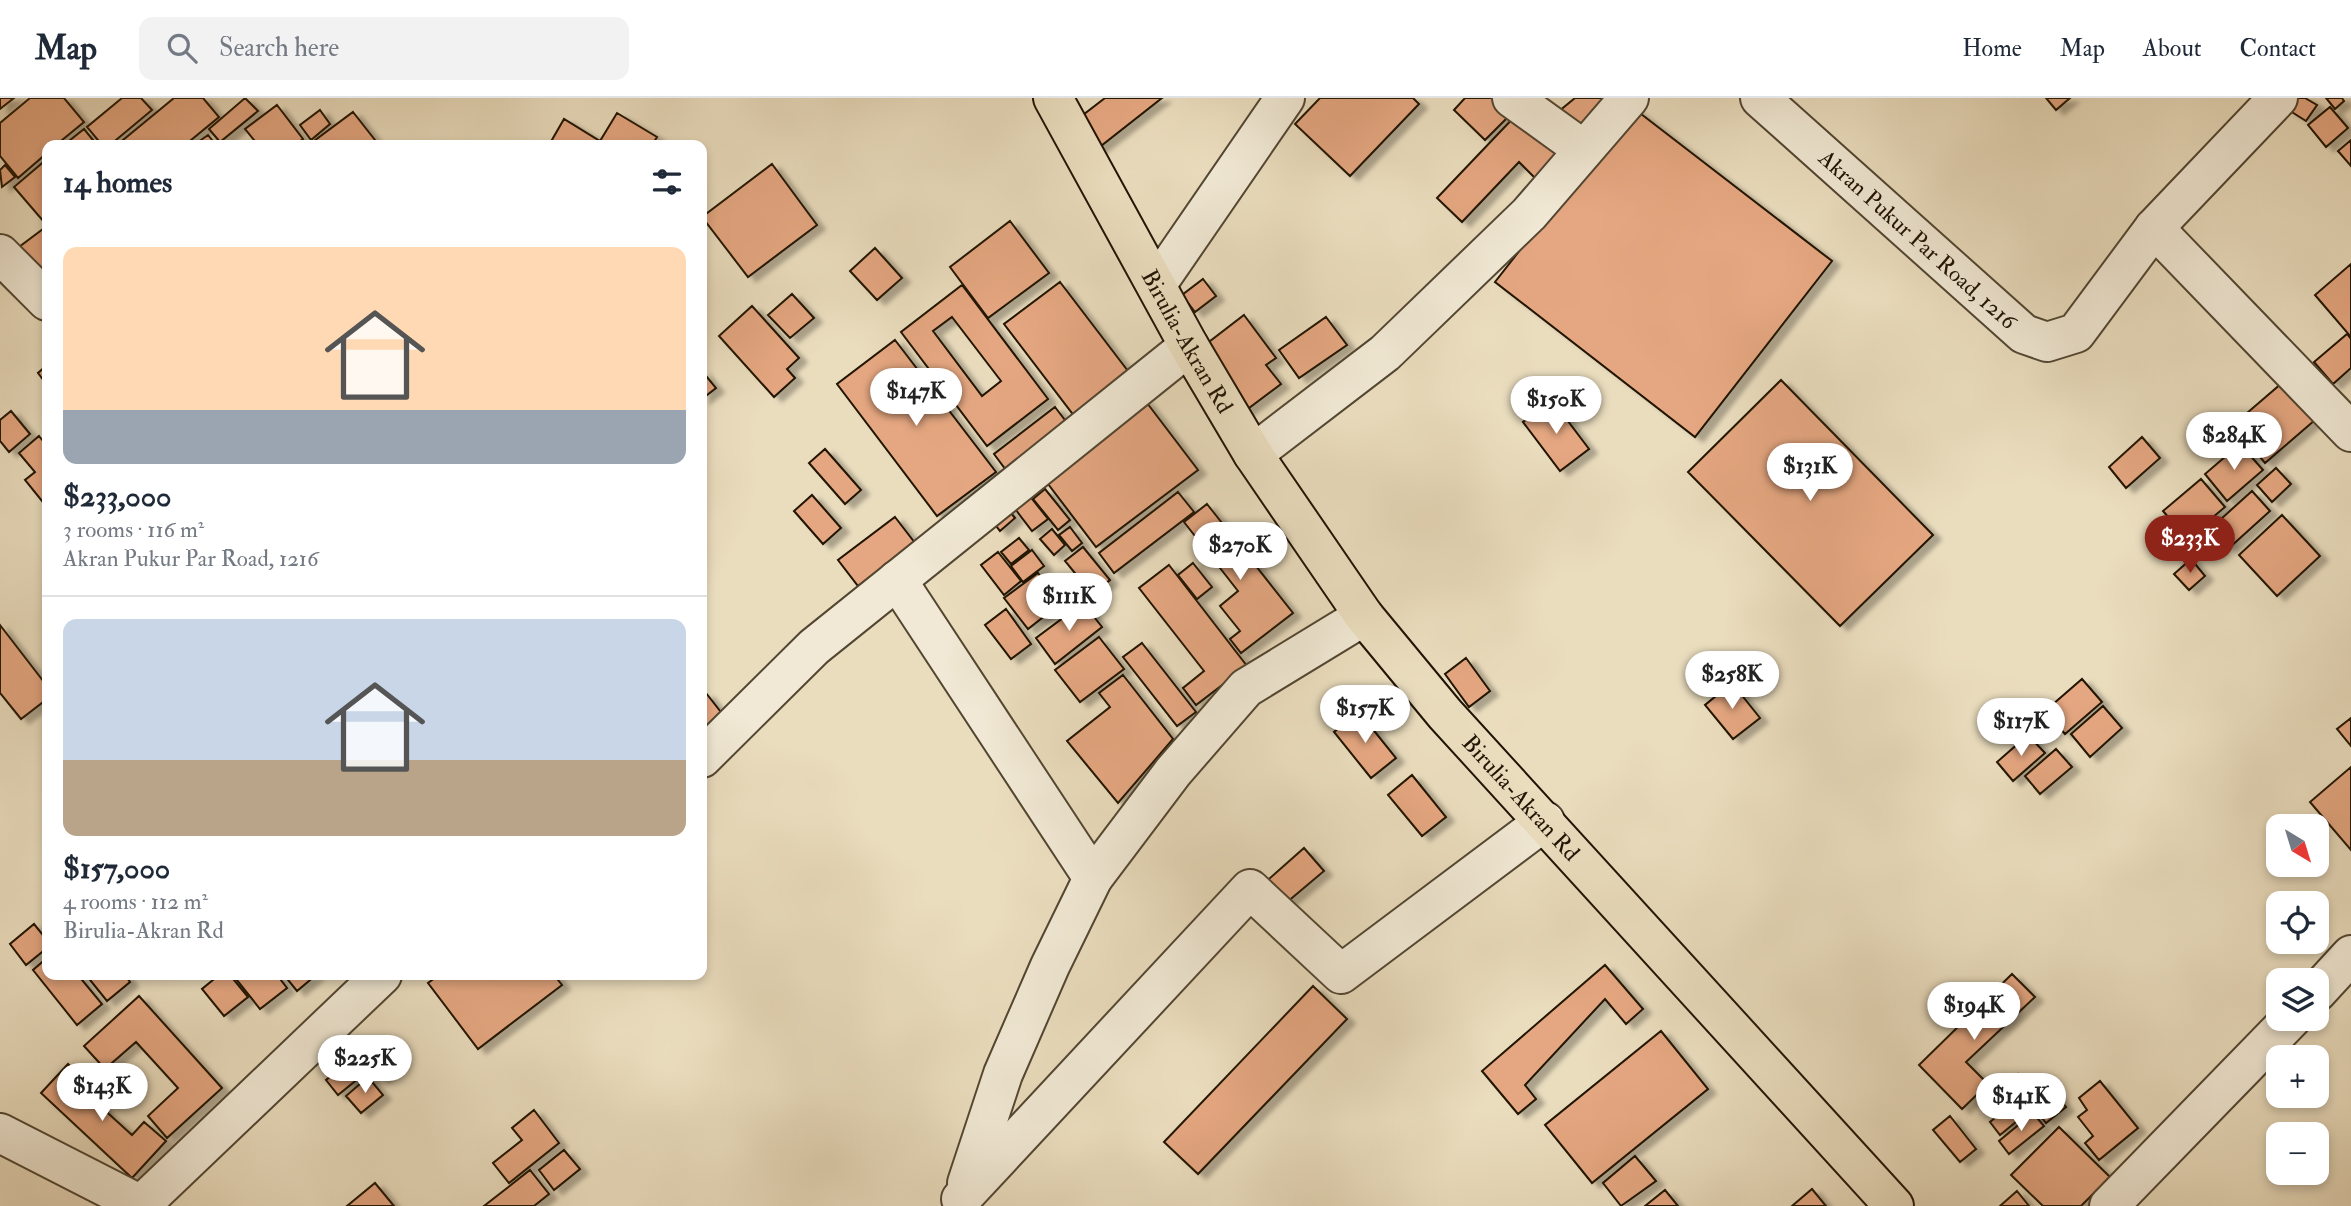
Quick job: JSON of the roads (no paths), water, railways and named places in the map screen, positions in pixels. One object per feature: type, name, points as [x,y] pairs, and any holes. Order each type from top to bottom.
[{"type":"highway","name":"Birulia-Akran Rd","points":[[1053,98],[1189,346],[1254,454],[1364,616],[1445,715],[1545,821],[1894,1206]]},
{"type":"street","points":[[1157,284],[1285,98]]},
{"type":"street","points":[[1512,98],[1584,150]]},
{"type":"street","points":[[1254,454],[1385,353],[1529,214],[1629,98]]},
{"type":"street","name":"Akran Pukur Par Road, 1216","points":[[1760,98],[2024,334],[2047,342],[2076,333],[2154,228],[2278,98]]},
{"type":"street","points":[[2154,228],[2351,432]]},
{"type":"street","points":[[0,254],[42,296]]},
{"type":"street","points":[[707,753],[814,647],[1189,346]]},
{"type":"street","points":[[897,580],[1093,878]]},
{"type":"street","points":[[958,1202],[1003,1074],[1050,966],[1093,878],[1173,772],[1246,688],[1364,616]]},
{"type":"street","points":[[958,1202],[1250,889],[1341,974],[1545,821]]},
{"type":"street","points":[[2329,979],[2351,955]]},
{"type":"street","points":[[0,1133],[141,1205],[377,980]]},
{"type":"street","points":[[2109,1206],[2278,1031]]}]
